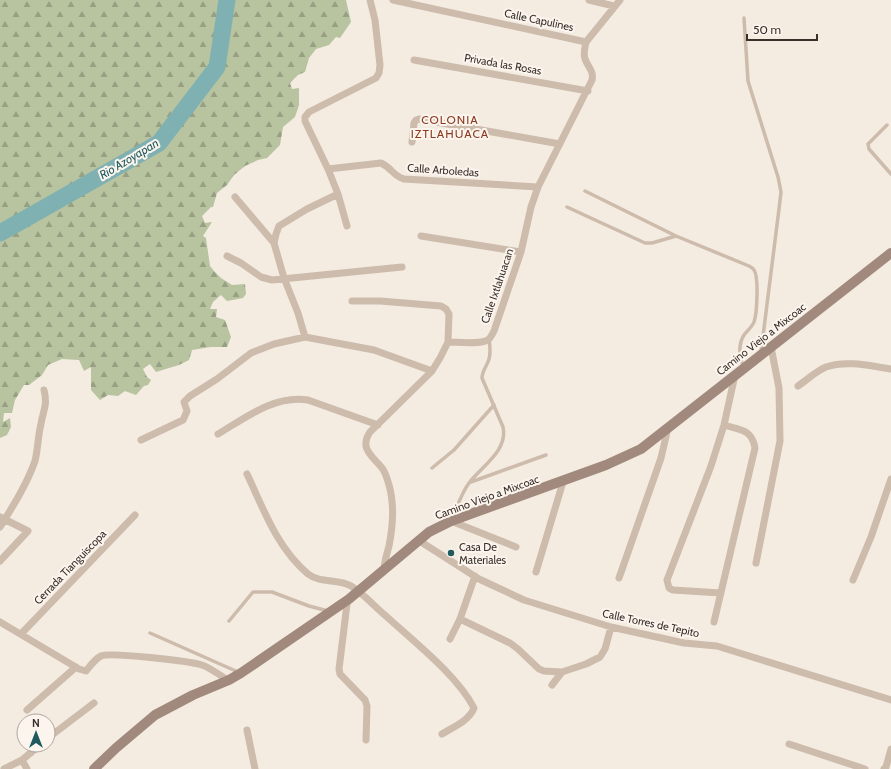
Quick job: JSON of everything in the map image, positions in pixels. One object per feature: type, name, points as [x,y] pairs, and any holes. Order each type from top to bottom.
[{"type":"main road","name":"Camino Viejo a Mixcoac","points":[[94,769],[155,715],[193,695],[229,680],[241,673],[349,599],[418,540],[430,532],[451,520],[563,482],[642,449],[891,253]]},
{"type":"street","points":[[347,226],[338,194],[328,170],[305,125],[305,117],[309,112],[376,78],[379,73],[380,65],[375,20],[370,0]]},
{"type":"street","name":"Calle Capulines","points":[[393,0],[586,42]]},
{"type":"street","points":[[589,0],[614,6]]},
{"type":"street","points":[[586,42],[620,0]]},
{"type":"street","name":"Calle Ixtlahuacan","points":[[448,342],[467,343],[483,341],[489,339],[494,331],[521,252],[531,207],[538,187],[588,91],[593,76],[585,58],[584,50],[586,42]]},
{"type":"street","name":"Privada las Rosas","points":[[414,60],[588,91]]},
{"type":"street","points":[[412,142],[414,123],[416,120],[419,120],[560,144]]},
{"type":"street","name":"Calle Arboledas","points":[[328,170],[381,163],[388,166],[398,177],[404,179],[538,187]]},
{"type":"street","points":[[274,243],[279,226],[307,209],[338,194]]},
{"type":"street","points":[[234,197],[274,243],[284,278],[298,313],[305,337]]},
{"type":"street","points":[[421,236],[521,252]]},
{"type":"street","points":[[227,256],[241,263],[261,277],[272,280],[402,267]]},
{"type":"street","points":[[352,301],[380,301],[440,306],[446,309],[449,314],[448,342],[432,371],[368,436],[366,450],[387,477],[393,508],[394,520],[384,563],[384,570]]},
{"type":"street","points":[[141,440],[183,420],[187,411],[184,402],[190,396],[217,379],[251,353],[274,344],[305,337],[374,350],[432,371]]},
{"type":"street","points":[[756,563],[780,441],[779,388],[771,347]]},
{"type":"street","points":[[798,386],[825,368],[838,364],[863,365],[891,369]]},
{"type":"street","points":[[720,593],[678,591],[669,588],[667,585],[667,580],[711,466],[724,424],[735,375]]},
{"type":"street","points":[[0,527],[2,518],[26,483],[35,459],[42,419],[46,408],[44,390]]},
{"type":"street","points":[[218,434],[274,403],[298,399],[308,400],[378,425]]},
{"type":"street","points":[[714,622],[755,448],[754,440],[749,433],[724,424]]},
{"type":"street","points":[[619,578],[661,458],[668,428]]},
{"type":"street","points":[[247,474],[276,537],[293,559],[310,575],[322,580],[340,581],[359,591],[440,665],[469,699],[474,708],[472,713],[467,719],[442,734]]},
{"type":"street","points":[[853,580],[871,537],[891,479]]},
{"type":"street","points":[[536,572],[563,482]]},
{"type":"street","name":"Cerrada Tianguiscopa","points":[[21,634],[135,515]]},
{"type":"street","points":[[0,561],[28,531],[2,518]]},
{"type":"street","points":[[451,520],[516,547]]},
{"type":"street","name":"Calle Torres de Tepito","points":[[418,540],[475,576],[524,600],[611,627],[684,643],[717,646],[891,700]]},
{"type":"street","points":[[450,639],[460,619],[475,576]]},
{"type":"street","points":[[349,599],[347,604],[339,669],[340,674],[365,700],[367,706],[366,740]]},
{"type":"street","points":[[460,619],[510,643],[518,648],[544,671],[562,672],[586,664],[600,657],[605,649],[611,627]]},
{"type":"street","points":[[0,622],[76,667],[86,671],[97,658],[103,655],[144,657],[203,665],[229,680]]},
{"type":"street","points":[[27,710],[76,667]]},
{"type":"street","points":[[552,686],[562,672]]},
{"type":"street","points":[[56,732],[94,703]]},
{"type":"street","points":[[247,730],[255,769]]},
{"type":"street","points":[[789,744],[865,769]]},
{"type":"street","points":[[884,769],[886,767],[891,749]]},
{"type":"street","points":[[4,769],[22,760],[30,753]]},
{"type":"street","points":[[22,760],[27,769]]},
{"type":"lane","points":[[744,18],[748,81],[778,177],[780,197],[761,355]]},
{"type":"lane","points":[[886,125],[868,144],[869,149],[891,174]]},
{"type":"lane","points":[[585,191],[676,236],[749,266],[754,270],[756,277],[756,313],[754,323],[740,344],[741,361],[745,368]]},
{"type":"lane","points":[[568,207],[645,243],[652,243],[676,236]]},
{"type":"lane","points":[[451,520],[462,494],[497,452],[504,440],[505,434],[503,427],[482,378],[482,374],[489,359],[489,339]]},
{"type":"lane","points":[[432,468],[454,450],[494,405]]},
{"type":"lane","points":[[470,483],[546,455]]},
{"type":"lane","points":[[229,621],[253,592],[262,591],[272,592],[309,606],[331,612]]},
{"type":"lane","points":[[150,633],[241,673]]},
{"type":"green space","points":[[0,0],[346,0],[351,22],[340,38],[336,37],[329,45],[316,49],[309,58],[305,72],[298,75],[290,83],[292,89],[299,88],[299,105],[295,117],[283,127],[280,145],[267,158],[245,166],[234,175],[227,185],[217,193],[213,207],[211,207],[202,216],[205,223],[212,222],[203,236],[206,238],[210,266],[221,278],[232,285],[245,284],[246,294],[243,298],[227,301],[221,295],[213,302],[210,309],[217,309],[216,317],[225,320],[231,337],[227,347],[211,347],[192,350],[189,360],[179,365],[156,372],[150,364],[143,369],[147,377],[151,380],[148,385],[144,386],[136,395],[125,391],[118,396],[108,395],[100,400],[91,390],[91,367],[84,371],[79,360],[62,359],[48,365],[42,375],[29,385],[24,385],[15,400],[12,413],[4,413],[3,422],[10,418],[11,427],[7,435],[0,438]]},
{"type":"waterway","name":"Rio Azoyapan","points":[[0,233],[159,143],[217,67],[227,0]]},
{"type":"place","name":"Casa De Materiales","points":[[451,553]]},
{"type":"district","name":"COLONIA IZTLAHUACA","points":[[450,127]]}]
